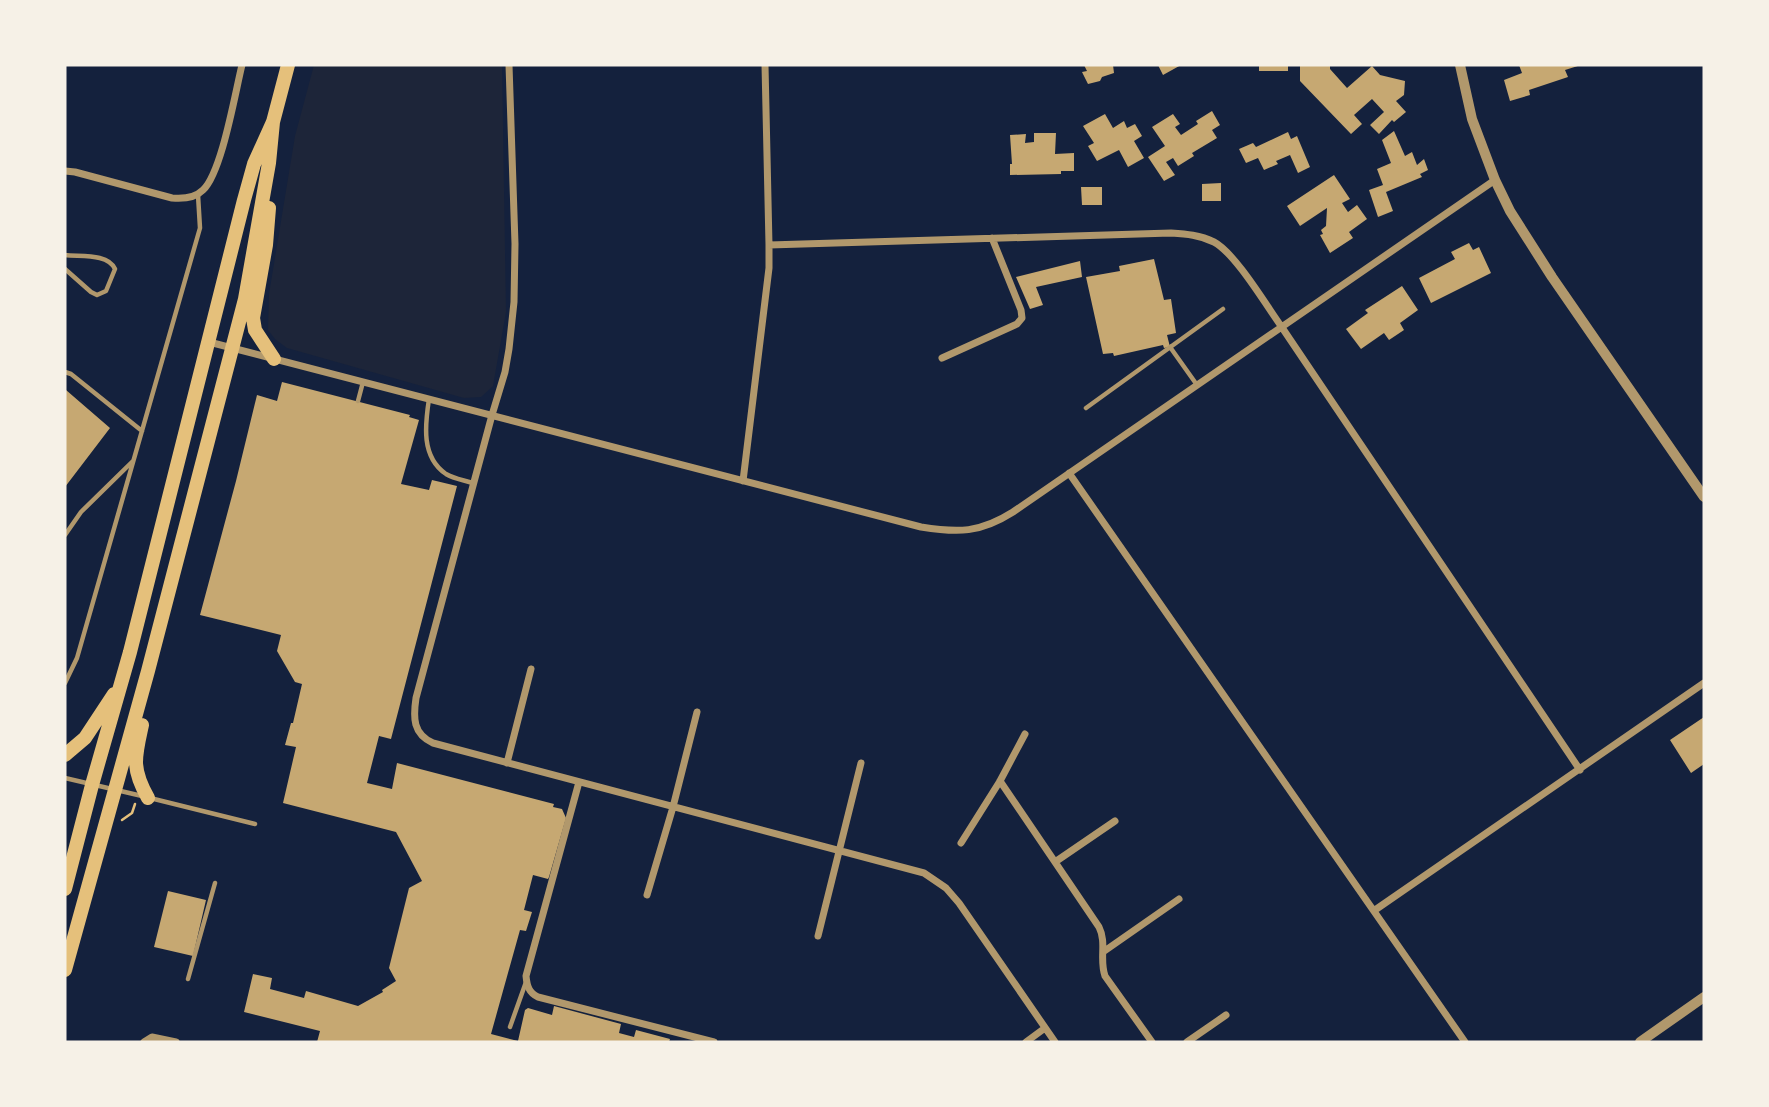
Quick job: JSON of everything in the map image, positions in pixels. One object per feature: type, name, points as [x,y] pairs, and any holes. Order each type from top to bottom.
[{"type":"highway","points":[[65,889],[123,679],[254,164],[273,122],[288,65]]},
{"type":"highway","points":[[65,970],[148,671],[232,349],[250,274],[273,122]]},
{"type":"highway","points":[[265,186],[269,211],[266,245],[253,318],[255,330],[274,359]]},
{"type":"highway","points":[[148,671],[146,705],[135,762],[137,776],[148,798]]},
{"type":"highway","points":[[65,755],[85,738],[123,679]]},
{"type":"street","points":[[65,171],[172,198],[187,198],[198,194],[215,172],[242,65]]},
{"type":"street","points":[[509,65],[515,244],[514,302],[507,361],[416,698],[414,711],[418,731],[426,740],[914,869],[931,877],[959,902],[1055,1042]]},
{"type":"street","points":[[743,481],[769,245],[765,65]]},
{"type":"street","points":[[1460,65],[1472,119],[1510,211],[1704,496]]},
{"type":"street","points":[[209,342],[921,527],[946,531],[975,530],[1000,520],[1495,180]]},
{"type":"street","points":[[769,245],[1171,233],[1190,234],[1214,242],[1232,258],[1281,326],[1580,770]]},
{"type":"street","points":[[942,358],[1017,324],[1023,318],[992,239]]},
{"type":"street","points":[[1069,473],[1465,1042]]},
{"type":"street","points":[[507,763],[531,669]]},
{"type":"street","points":[[1375,910],[1704,683]]},
{"type":"street","points":[[647,895],[673,807],[696,712]]},
{"type":"street","points":[[961,843],[1000,781],[1025,734]]},
{"type":"street","points":[[818,936],[861,763]]},
{"type":"street","points":[[1000,781],[1099,927],[1103,939],[1101,965],[1105,976],[1152,1042]]},
{"type":"street","points":[[579,782],[526,981],[529,989],[538,997],[714,1042]]},
{"type":"street","points":[[1055,862],[1115,821]]},
{"type":"street","points":[[1103,953],[1179,899]]},
{"type":"street","points":[[1640,1042],[1704,997]]},
{"type":"street","points":[[1187,1042],[1226,1016]]},
{"type":"street","points":[[1026,1042],[1045,1028]]},
{"type":"street","points":[[144,1042],[152,1037],[176,1042]]},
{"type":"lane","points":[[65,683],[77,658],[200,228],[198,194]]},
{"type":"lane","points":[[65,255],[105,259],[112,262],[115,269],[106,291],[97,295],[65,269]]},
{"type":"lane","points":[[1086,408],[1223,309]]},
{"type":"lane","points":[[1170,347],[1197,385]]},
{"type":"lane","points":[[65,372],[142,431]]},
{"type":"lane","points":[[358,401],[363,381]]},
{"type":"lane","points":[[429,398],[425,431],[431,456],[445,473],[474,483]]},
{"type":"lane","points":[[65,534],[81,512],[133,460]]},
{"type":"lane","points":[[65,778],[255,824]]},
{"type":"lane","points":[[188,979],[215,883]]},
{"type":"lane","points":[[510,1027],[526,981]]},
{"type":"shaded area","points":[[314,65],[502,65],[506,312],[493,386],[481,397],[464,398],[287,348],[268,330],[269,294],[295,136]]},
{"type":"building","points":[[1084,65],[1113,65],[1114,73],[1088,84],[1082,72],[1087,71]]},
{"type":"building","points":[[1158,65],[1181,65],[1163,75]]},
{"type":"building","points":[[1259,65],[1288,65],[1288,71],[1259,71]]},
{"type":"building","points":[[1300,65],[1330,65],[1330,69],[1347,88],[1372,66],[1380,75],[1405,81],[1404,95],[1396,101],[1406,112],[1394,122],[1392,120],[1379,134],[1370,125],[1384,112],[1372,99],[1354,115],[1362,124],[1351,134],[1300,81]]},
{"type":"building","points":[[1519,65],[1581,65],[1565,70],[1568,77],[1529,90],[1530,95],[1510,101],[1504,80],[1522,73]]},
{"type":"building","points":[[1212,111],[1220,125],[1212,130],[1217,138],[1192,153],[1194,156],[1178,166],[1173,158],[1166,162],[1175,175],[1164,181],[1148,157],[1165,146],[1152,127],[1173,114],[1180,124],[1175,127],[1181,135]]},
{"type":"building","points":[[1105,114],[1113,128],[1124,121],[1127,128],[1135,124],[1142,136],[1134,141],[1144,158],[1128,167],[1119,150],[1097,161],[1088,146],[1094,143],[1083,126]]},
{"type":"building","points":[[1394,131],[1405,156],[1412,152],[1417,165],[1424,159],[1428,170],[1420,174],[1422,177],[1386,192],[1393,211],[1378,217],[1369,190],[1383,185],[1377,169],[1391,163],[1382,140]]},
{"type":"building","points":[[1288,132],[1291,139],[1297,136],[1310,167],[1298,173],[1290,155],[1264,170],[1258,158],[1246,163],[1239,149],[1253,143],[1256,147]]},
{"type":"building","points":[[1034,133],[1056,133],[1055,154],[1074,153],[1074,171],[1061,171],[1061,174],[1010,175],[1010,135],[1026,134],[1025,143],[1034,142]]},
{"type":"building","points":[[1334,175],[1350,199],[1342,203],[1348,212],[1357,205],[1367,219],[1349,232],[1353,238],[1330,253],[1320,235],[1326,226],[1327,208],[1300,226],[1287,206]]},
{"type":"building","points":[[1221,183],[1221,201],[1202,201],[1202,184]]},
{"type":"building","points":[[1081,187],[1102,187],[1102,205],[1082,205]]},
{"type":"building","points":[[1469,243],[1473,250],[1479,247],[1491,273],[1431,303],[1419,278],[1455,259],[1451,252]]},
{"type":"building","points":[[1154,259],[1164,300],[1171,299],[1176,333],[1167,335],[1170,347],[1164,348],[1163,345],[1114,356],[1113,353],[1103,354],[1086,277],[1120,271],[1119,266]]},
{"type":"building","points":[[1080,261],[1082,277],[1036,287],[1043,305],[1030,309],[1016,277]]},
{"type":"building","points":[[1402,286],[1418,310],[1400,323],[1404,330],[1389,340],[1384,333],[1361,349],[1346,329],[1368,313],[1365,310]]},
{"type":"building","points":[[282,382],[410,415],[409,417],[419,420],[401,484],[429,490],[432,480],[457,486],[391,739],[379,736],[367,783],[392,789],[397,763],[554,804],[553,807],[562,809],[566,818],[548,879],[533,875],[524,910],[532,912],[526,931],[520,930],[491,1034],[518,1041],[525,1010],[528,1008],[552,1015],[554,1006],[621,1024],[619,1033],[634,1037],[636,1030],[670,1039],[669,1042],[317,1042],[320,1031],[244,1012],[253,974],[272,978],[270,989],[304,998],[306,991],[358,1006],[383,992],[382,990],[396,981],[389,968],[409,888],[422,881],[396,832],[283,803],[296,747],[285,745],[302,684],[295,682],[277,651],[281,635],[200,615],[257,395],[277,401]]},
{"type":"building","points":[[66,390],[110,428],[65,487],[65,392]]},
{"type":"building","points":[[1704,717],[1704,764],[1691,773],[1670,740]]},
{"type":"building","points":[[168,891],[206,900],[193,956],[154,947]]}]
